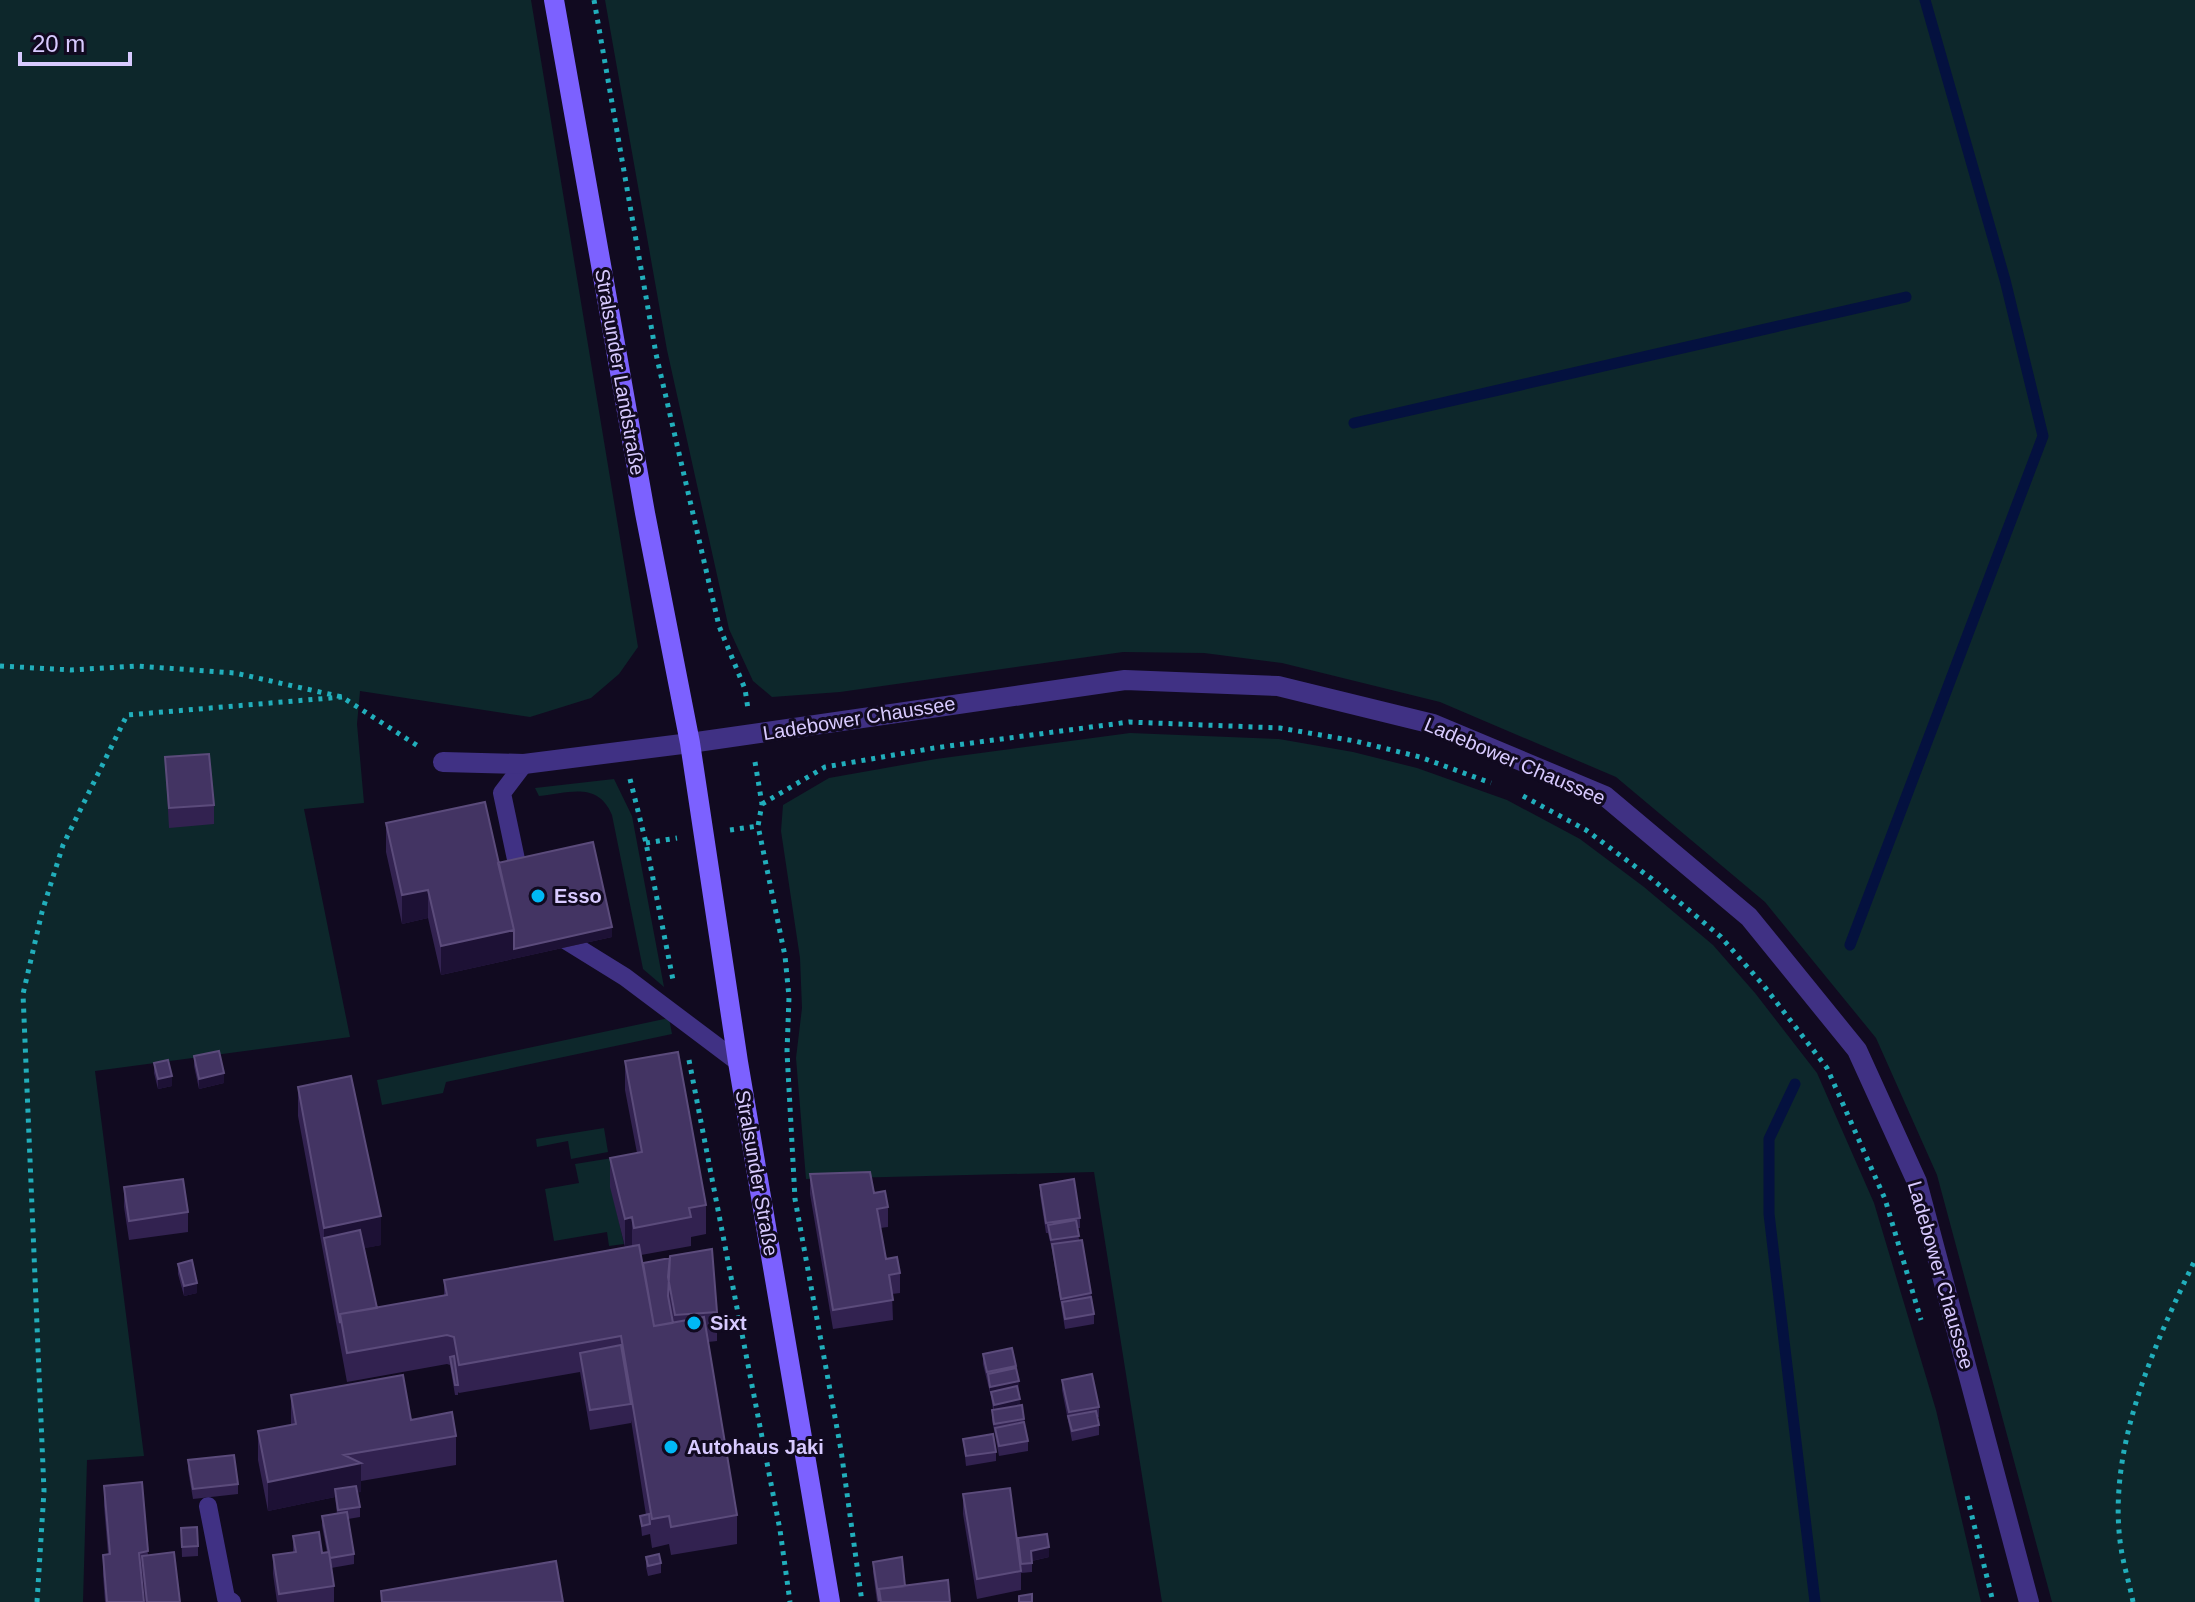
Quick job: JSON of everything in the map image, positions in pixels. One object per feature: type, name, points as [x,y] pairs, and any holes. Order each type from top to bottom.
[{"type":"main road","name":"Stralsunder Landstraße","points":[[554,0],[645,513],[690,743]]},
{"type":"main road","name":"Stralsunder Straße","points":[[690,743],[738,1062],[830,1602]]},
{"type":"street","name":"Ladebower Chaussee","points":[[443,762],[524,764],[1125,680],[1278,686],[1433,724],[1605,796],[1749,917],[1857,1050],[1917,1182],[2029,1602]]},
{"type":"lane","points":[[524,764],[502,793],[525,902]]},
{"type":"lane","points":[[540,925],[625,977],[738,1062]]},
{"type":"lane","points":[[208,1506],[226,1598],[232,1602]]},
{"type":"path","points":[[594,0],[656,354],[719,626],[745,689],[762,804],[758,826],[785,956],[795,1199],[841,1450],[862,1602]]},
{"type":"path","points":[[0,666],[71,670],[137,666],[235,673],[342,697],[443,762]]},
{"type":"path","points":[[37,1602],[44,1491],[23,994],[42,912],[63,845],[127,715],[342,697]]},
{"type":"path","points":[[762,804],[825,767],[934,748],[1129,722],[1280,728],[1407,754],[1499,785]]},
{"type":"path","points":[[625,751],[681,1018],[780,1530],[790,1602]]},
{"type":"path","points":[[1512,790],[1586,830],[1652,879],[1721,937],[1764,986],[1827,1068],[1885,1199],[1924,1332]]},
{"type":"path","points":[[2133,1602],[2121,1552],[2119,1488],[2131,1416],[2158,1337],[2195,1260]]},
{"type":"path","points":[[1964,1481],[1993,1602]]},
{"type":"green space","points":[[0,0],[531,0],[638,647],[619,674],[591,698],[530,717],[360,691],[357,724],[364,803],[304,809],[350,1037],[95,1071],[144,1456],[87,1460],[83,1602],[0,1602]]},
{"type":"green space","points":[[605,0],[2195,0],[2195,1602],[2052,1602],[1937,1175],[1876,1038],[1765,902],[1616,777],[1440,702],[1282,663],[1204,653],[1123,652],[840,692],[772,697],[753,681],[729,629],[667,350]]},
{"type":"green space","points":[[1130,733],[1279,739],[1353,752],[1417,768],[1507,800],[1580,839],[1713,945],[1817,1073],[1874,1203],[1936,1410],[1981,1602],[1162,1602],[1094,1172],[806,1179],[796,1058],[802,1008],[800,958],[781,831],[783,805],[829,778],[936,759]]},
{"type":"green space","points":[[614,779],[632,816],[664,987],[643,969],[612,815],[606,804],[591,793],[539,796],[535,788]]},
{"type":"green space","points":[[669,1018],[672,1034],[446,1082],[443,1093],[382,1105],[377,1080]]},
{"type":"green space","points":[[604,1128],[608,1152],[571,1159],[568,1141],[537,1147],[536,1139]]},
{"type":"green space","points":[[637,1154],[611,1187],[624,1244],[609,1246],[607,1232],[554,1241],[545,1189],[579,1183],[575,1164]]},
{"type":"building","points":[[209,754],[214,805],[169,808],[165,757]]},
{"type":"building","points":[[485,802],[514,930],[441,946],[428,890],[402,895],[386,823]]},
{"type":"building","points":[[593,842],[612,927],[514,949],[514,930],[498,863]]},
{"type":"building","points":[[219,1051],[224,1073],[199,1079],[194,1056]]},
{"type":"building","points":[[678,1052],[706,1205],[689,1208],[691,1217],[634,1228],[632,1217],[625,1219],[610,1158],[642,1152],[625,1061]]},
{"type":"building","points":[[168,1060],[172,1076],[158,1079],[154,1063]]},
{"type":"building","points":[[351,1076],[381,1216],[324,1228],[298,1087]]},
{"type":"building","points":[[870,1172],[874,1193],[885,1191],[888,1207],[877,1209],[886,1259],[897,1257],[900,1273],[889,1275],[893,1300],[833,1310],[810,1174]]},
{"type":"building","points":[[183,1179],[188,1212],[129,1221],[124,1187]]},
{"type":"building","points":[[1074,1179],[1080,1218],[1046,1223],[1040,1185]]},
{"type":"building","points":[[1076,1220],[1079,1236],[1051,1240],[1048,1225]]},
{"type":"building","points":[[360,1230],[377,1308],[340,1314],[340,1323],[324,1238]]},
{"type":"building","points":[[1082,1240],[1091,1293],[1061,1299],[1052,1244]]},
{"type":"building","points":[[639,1245],[654,1326],[704,1317],[737,1515],[671,1527],[669,1516],[652,1519],[621,1336],[459,1365],[454,1337],[447,1335],[347,1353],[340,1314],[447,1295],[444,1280]]},
{"type":"building","points":[[712,1249],[717,1312],[675,1315],[668,1277],[670,1256]]},
{"type":"building","points":[[670,1258],[668,1296],[673,1323],[654,1326],[643,1263]]},
{"type":"building","points":[[192,1260],[197,1283],[184,1286],[178,1264]]},
{"type":"building","points":[[1091,1297],[1094,1314],[1065,1319],[1062,1302]]},
{"type":"building","points":[[621,1345],[631,1404],[590,1410],[580,1353]]},
{"type":"building","points":[[1012,1348],[1016,1366],[987,1372],[983,1354]]},
{"type":"building","points":[[454,1356],[458,1385],[455,1385],[450,1357]]},
{"type":"building","points":[[1016,1368],[1019,1381],[990,1387],[988,1374]]},
{"type":"building","points":[[1092,1374],[1099,1407],[1069,1412],[1062,1380]]},
{"type":"building","points":[[403,1375],[411,1420],[452,1412],[456,1436],[344,1455],[361,1463],[268,1482],[258,1431],[296,1424],[291,1395]]},
{"type":"building","points":[[1017,1386],[1020,1399],[994,1405],[991,1392]]},
{"type":"building","points":[[1022,1405],[1024,1419],[994,1424],[992,1410]]},
{"type":"building","points":[[1096,1411],[1099,1425],[1072,1431],[1068,1416]]},
{"type":"building","points":[[1024,1422],[1028,1441],[999,1446],[995,1428]]},
{"type":"building","points":[[993,1434],[996,1452],[966,1456],[963,1439]]},
{"type":"building","points":[[234,1455],[238,1484],[193,1489],[188,1460]]},
{"type":"building","points":[[142,1482],[148,1551],[139,1553],[144,1602],[107,1602],[103,1555],[110,1554],[104,1486]]},
{"type":"building","points":[[356,1486],[360,1507],[338,1510],[335,1489]]},
{"type":"building","points":[[1010,1488],[1021,1571],[977,1579],[963,1494]]},
{"type":"building","points":[[347,1512],[354,1554],[330,1558],[322,1516]]},
{"type":"building","points":[[649,1514],[650,1524],[642,1526],[640,1516]]},
{"type":"building","points":[[197,1527],[198,1546],[182,1547],[181,1528]]},
{"type":"building","points":[[319,1532],[322,1553],[329,1552],[334,1586],[279,1594],[273,1555],[296,1552],[293,1536]]},
{"type":"building","points":[[1047,1534],[1049,1547],[1031,1551],[1032,1563],[1021,1564],[1018,1538]]},
{"type":"building","points":[[174,1552],[180,1602],[147,1602],[142,1556]]},
{"type":"building","points":[[659,1554],[661,1563],[648,1566],[646,1557]]},
{"type":"building","points":[[902,1557],[905,1586],[879,1589],[879,1601],[873,1562]]},
{"type":"building","points":[[556,1561],[563,1602],[382,1602],[381,1591]]},
{"type":"building","points":[[948,1580],[950,1602],[881,1602],[879,1589]]},
{"type":"building","points":[[1032,1594],[1032,1602],[1019,1602],[1019,1596]]},
{"type":"waterway","points":[[1850,945],[2043,436],[2005,280],[1925,0]]},
{"type":"waterway","points":[[1354,423],[1906,297]]},
{"type":"waterway","points":[[1795,1084],[1769,1139],[1769,1214],[1815,1602]]},
{"type":"place","name":"Esso","points":[[538,896]]},
{"type":"place","name":"Sixt","points":[[694,1323]]},
{"type":"place","name":"Autohaus Jaki","points":[[671,1447]]}]
